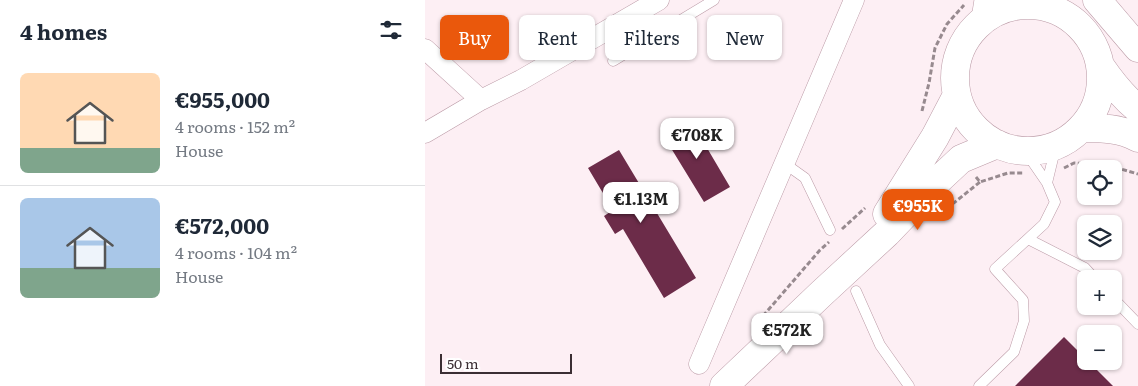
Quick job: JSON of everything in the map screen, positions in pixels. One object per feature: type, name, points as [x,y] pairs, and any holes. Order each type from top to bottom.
[{"type":"main road","points":[[1097,0],[1138,48]]},
{"type":"main road","points":[[1101,67],[1101,89],[1094,110],[1082,128],[1056,146],[1041,150],[1025,151],[997,144],[979,132],[965,115],[957,95],[955,74],[959,53],[969,34],[979,6],[1001,9],[1021,4],[1040,3],[1063,13],[1081,27],[1094,46],[1101,67],[1118,90],[1138,108]]},
{"type":"main road","points":[[822,293],[891,210],[935,137],[957,95]]},
{"type":"main road","points":[[1082,128],[1105,128],[1130,133],[1138,138]]},
{"type":"main road","points":[[724,386],[887,233],[931,186],[961,160],[997,144]]},
{"type":"street","points":[[425,133],[659,0]]},
{"type":"street","points":[[699,364],[853,0]]},
{"type":"street","points":[[425,49],[481,100]]},
{"type":"lane","points":[[613,61],[714,0]]},
{"type":"lane","points":[[1047,183],[1056,146]]},
{"type":"lane","points":[[979,386],[1014,352],[1024,320],[1023,300],[995,269],[1044,224],[1055,202],[1047,183],[1025,151]]},
{"type":"lane","points":[[784,163],[805,178],[834,233]]},
{"type":"lane","points":[[1028,239],[1087,270]]},
{"type":"lane","points":[[856,291],[880,345],[909,386]]},
{"type":"lane","points":[[1122,307],[1138,324]]},
{"type":"path","points":[[921,116],[935,48],[947,24],[965,4],[979,6]]},
{"type":"path","points":[[758,322],[834,233],[865,208]]},
{"type":"building","points":[[690,119],[730,187],[704,202],[663,135]]},
{"type":"building","points":[[619,150],[696,278],[664,298],[623,229],[615,234],[604,216],[613,210],[588,168]]},
{"type":"building","points":[[1064,337],[1077,350],[1077,370],[1097,370],[1113,386],[1015,386]]}]
